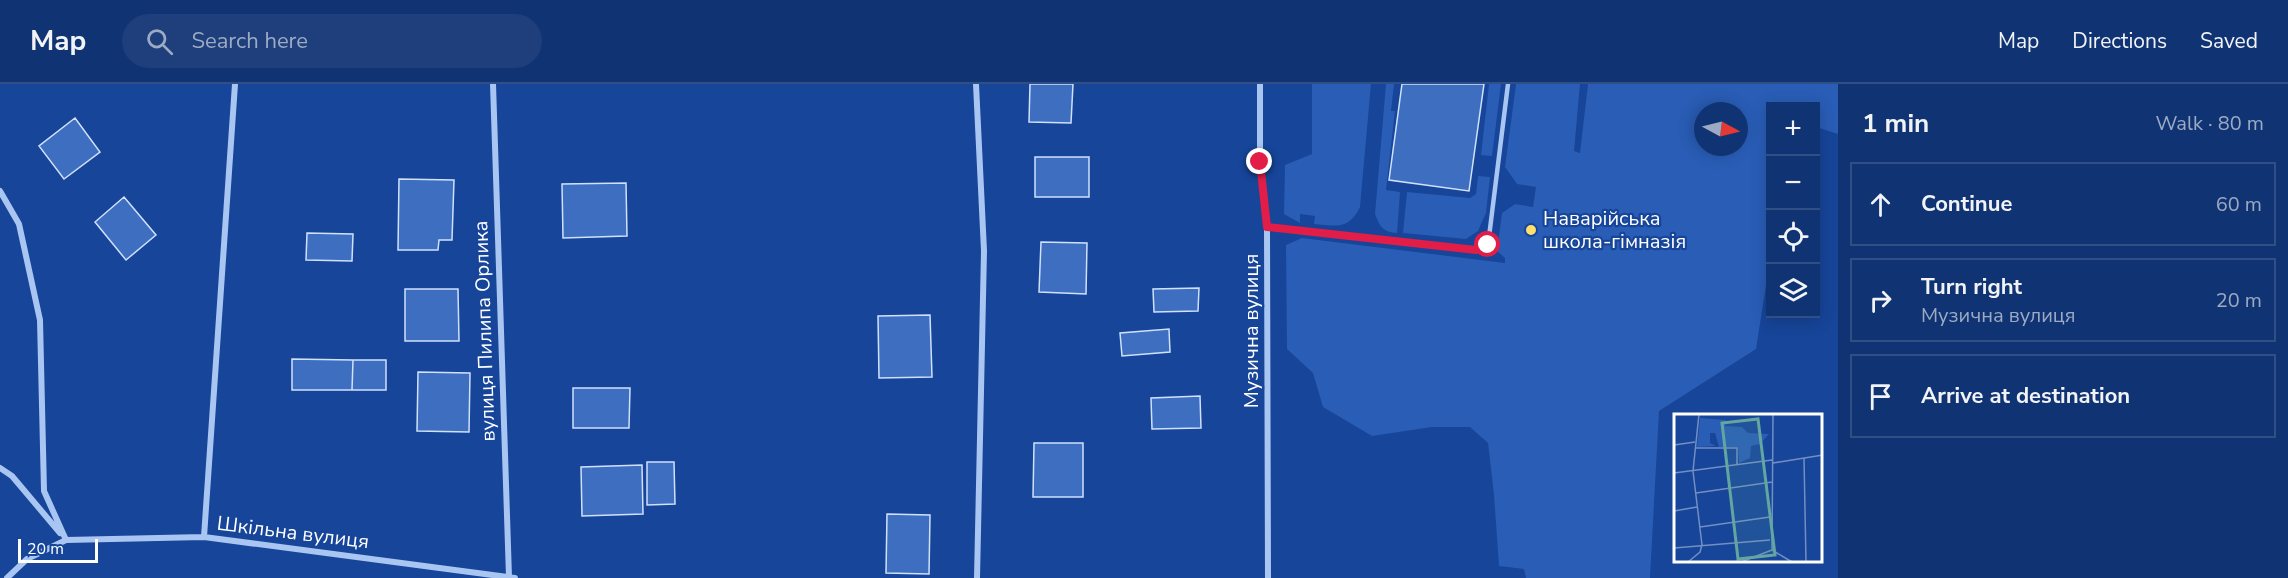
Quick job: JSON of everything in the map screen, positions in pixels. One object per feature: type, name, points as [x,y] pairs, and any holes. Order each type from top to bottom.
[{"type":"street","points":[[204,537],[234,84]]},
{"type":"street","name":"вулиця Пилипа Орлика","points":[[493,84],[512,577]]},
{"type":"street","points":[[976,84],[984,251],[977,578]]},
{"type":"street","name":"Музична вулиця","points":[[1260,84],[1260,162],[1267,227],[1268,578]]},
{"type":"street","points":[[0,191],[19,224],[40,320],[44,491],[66,540]]},
{"type":"street","points":[[0,468],[12,476],[66,540]]},
{"type":"street","name":"Шкільна вулиця","points":[[66,540],[204,537],[512,577]]},
{"type":"street","points":[[7,578],[27,559],[66,540]]},
{"type":"lane","points":[[1267,227],[1476,250],[1488,245],[1508,84]]},
{"type":"shaded area","points":[[1312,84],[1371,84],[1360,207],[1351,220],[1341,225],[1314,224],[1315,216],[1300,214],[1300,223],[1284,214],[1285,165],[1312,154]]},
{"type":"shaded area","points":[[1386,84],[1394,84],[1391,111],[1395,111],[1386,190],[1400,192],[1397,233],[1383,228],[1375,214]]},
{"type":"shaded area","points":[[1489,84],[1501,84],[1492,156],[1481,155]]},
{"type":"shaded area","name":"Наварійська школа-гімназія","points":[[1516,84],[1580,84],[1574,151],[1580,153],[1588,84],[1838,84],[1838,134],[1820,128],[1820,102],[1766,102],[1766,285],[1756,349],[1659,411],[1650,578],[1526,578],[1524,569],[1499,566],[1488,443],[1470,427],[1432,427],[1372,436],[1323,407],[1313,373],[1287,349],[1286,245],[1302,238],[1505,263],[1505,258],[1497,251],[1502,213],[1515,204],[1533,207],[1536,187],[1517,184],[1505,167]]},
{"type":"shaded area","points":[[1478,176],[1490,177],[1486,213],[1478,231],[1466,239],[1403,233],[1407,192],[1470,198],[1476,194]]},
{"type":"building","points":[[1030,84],[1073,84],[1071,123],[1029,122]]},
{"type":"building","points":[[1402,84],[1484,84],[1469,191],[1389,180]]},
{"type":"building","points":[[75,118],[100,152],[64,179],[39,146]]},
{"type":"building","points":[[1035,157],[1089,157],[1089,197],[1035,197]]},
{"type":"building","points":[[399,179],[454,180],[452,240],[439,240],[438,250],[398,250]]},
{"type":"building","points":[[626,183],[627,236],[563,238],[562,184]]},
{"type":"building","points":[[124,197],[156,235],[126,260],[95,222]]},
{"type":"building","points":[[307,233],[353,234],[352,261],[306,260]]},
{"type":"building","points":[[1041,242],[1087,243],[1086,294],[1039,292]]},
{"type":"building","points":[[1199,288],[1198,311],[1154,312],[1153,289]]},
{"type":"building","points":[[405,289],[458,289],[459,341],[405,341]]},
{"type":"building","points":[[930,315],[932,377],[879,378],[878,316]]},
{"type":"building","points":[[1169,329],[1170,352],[1122,356],[1120,333]]},
{"type":"building","points":[[292,359],[353,360],[352,390],[292,390]]},
{"type":"building","points":[[353,360],[386,360],[386,390],[352,390]]},
{"type":"building","points":[[418,372],[470,373],[469,432],[417,431]]},
{"type":"building","points":[[573,388],[630,388],[629,428],[573,428]]},
{"type":"building","points":[[1200,396],[1201,428],[1152,429],[1151,398]]},
{"type":"building","points":[[1034,443],[1083,443],[1083,497],[1033,497]]},
{"type":"building","points":[[647,462],[674,462],[675,504],[647,505]]},
{"type":"building","points":[[642,465],[643,514],[582,516],[581,467]]},
{"type":"building","points":[[887,514],[930,515],[929,574],[886,573]]},
{"type":"place","name":"Наварійська школа-гімназія","points":[[1531,230]]},
{"type":"route","points":[[1260,162],[1267,227],[1476,250],[1488,245]]}]
